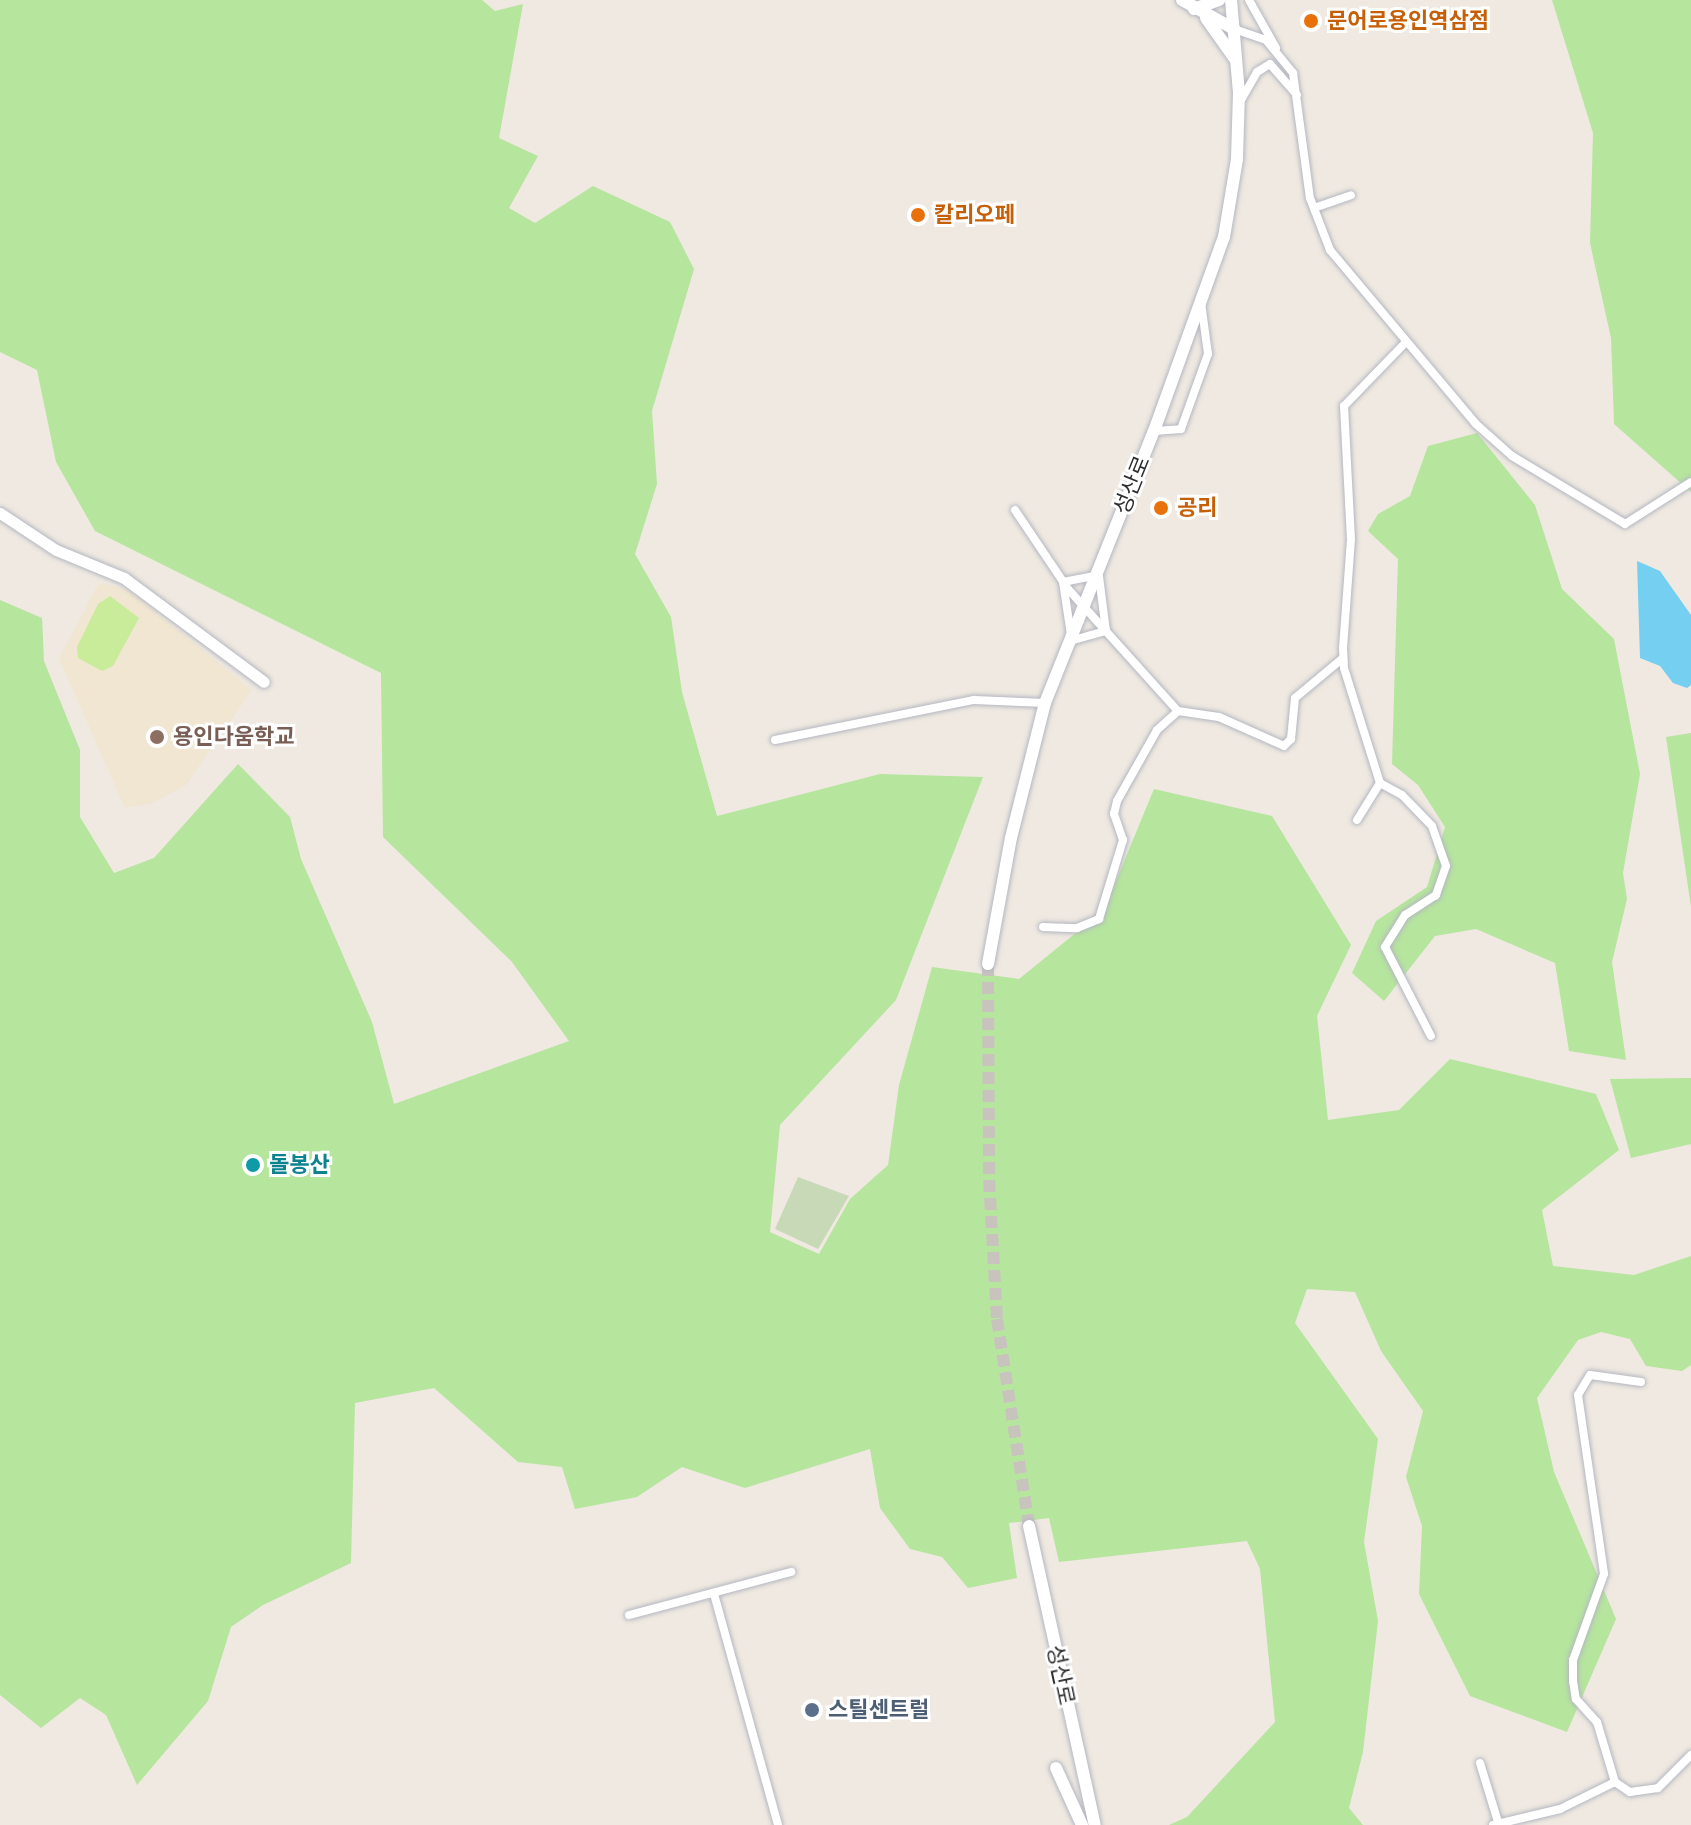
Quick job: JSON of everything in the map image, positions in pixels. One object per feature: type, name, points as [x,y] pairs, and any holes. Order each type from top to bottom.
[{"type":"main road","points":[[1182,0],[1234,29]]},
{"type":"main road","points":[[1199,12],[1219,0]]},
{"type":"main road","name":"성산로","points":[[988,964],[1011,838],[1045,703],[1154,431],[1224,237],[1239,105],[1231,0]]},
{"type":"main road","points":[[1199,12],[1237,61]]},
{"type":"main road","name":"성산로","points":[[1029,1526],[1095,1825]]},
{"type":"main road","points":[[1056,1768],[1082,1825]]},
{"type":"street","points":[[1249,0],[1293,73],[1314,208],[1330,250],[1406,342],[1512,456],[1625,524],[1691,482]]},
{"type":"street","points":[[1234,29],[1254,34],[1276,49]]},
{"type":"street","points":[[1239,105],[1265,65],[1279,69],[1299,96]]},
{"type":"street","points":[[1314,208],[1351,195]]},
{"type":"street","points":[[1154,431],[1181,429],[1208,354],[1201,301]]},
{"type":"street","points":[[1406,342],[1344,406],[1351,539],[1342,615],[1343,658],[1380,783],[1402,795],[1432,826],[1446,866],[1436,895],[1405,915],[1385,947],[1431,1036]]},
{"type":"street","points":[[1015,510],[1063,582],[1178,711],[1219,717],[1284,746],[1291,739],[1295,698],[1343,658]]},
{"type":"street","points":[[0,513],[56,550],[124,578],[264,682]]},
{"type":"street","points":[[1063,582],[1097,571],[1106,631]]},
{"type":"street","points":[[1063,582],[1070,638],[1106,631]]},
{"type":"street","points":[[775,740],[974,700],[1045,703]]},
{"type":"street","points":[[1043,927],[1077,928],[1099,919],[1123,840],[1114,814],[1117,801],[1157,730],[1178,711]]},
{"type":"street","points":[[1357,820],[1380,783]]},
{"type":"street","points":[[1641,1382],[1590,1375],[1578,1395],[1604,1574],[1573,1660],[1573,1681],[1576,1699],[1597,1722],[1615,1782],[1630,1792],[1651,1791],[1691,1755]]},
{"type":"street","points":[[629,1615],[791,1572]]},
{"type":"street","points":[[714,1594],[778,1825]]},
{"type":"street","points":[[1480,1763],[1496,1824],[1560,1809],[1615,1782]]},
{"type":"shaded area","name":"용인다움학교","points":[[99,583],[127,589],[252,690],[186,785],[153,803],[125,808],[59,658]]},
{"type":"green space","points":[[0,0],[482,0],[495,11],[523,4],[499,138],[538,156],[509,208],[535,223],[593,186],[670,222],[694,269],[652,411],[657,484],[635,554],[671,617],[682,692],[717,816],[880,774],[983,777],[896,1000],[780,1125],[770,1232],[819,1254],[850,1199],[888,1165],[899,1085],[932,967],[1019,979],[1104,910],[1154,789],[1272,816],[1351,945],[1317,1016],[1328,1120],[1399,1110],[1450,1059],[1596,1094],[1619,1150],[1542,1210],[1553,1266],[1634,1275],[1691,1256],[1691,1365],[1682,1371],[1646,1366],[1630,1339],[1601,1332],[1578,1340],[1537,1398],[1554,1472],[1616,1619],[1567,1732],[1470,1696],[1419,1594],[1422,1526],[1406,1477],[1423,1411],[1381,1351],[1355,1292],[1307,1289],[1295,1323],[1378,1439],[1364,1542],[1378,1621],[1363,1752],[1349,1808],[1363,1825],[1169,1825],[1187,1817],[1275,1722],[1260,1569],[1247,1541],[1059,1562],[1049,1518],[1009,1523],[1017,1578],[968,1588],[942,1557],[910,1549],[880,1508],[870,1449],[745,1488],[682,1467],[637,1497],[575,1509],[562,1467],[518,1462],[434,1388],[355,1403],[351,1563],[263,1605],[231,1627],[208,1701],[137,1785],[106,1715],[80,1698],[41,1728],[0,1695],[0,600],[42,618],[44,661],[80,750],[80,817],[114,873],[154,858],[238,764],[290,817],[301,859],[372,1022],[394,1104],[569,1041],[512,962],[383,837],[381,673],[95,531],[56,462],[37,370],[0,352]]},
{"type":"green space","points":[[1552,0],[1691,0],[1691,492],[1614,424],[1611,338],[1590,243],[1593,133]]},
{"type":"green space","points":[[1477,433],[1535,505],[1562,589],[1614,639],[1640,774],[1623,873],[1627,899],[1612,962],[1626,1060],[1569,1051],[1555,963],[1476,929],[1435,936],[1384,1001],[1352,973],[1376,921],[1427,887],[1445,827],[1418,785],[1392,764],[1398,559],[1368,531],[1378,514],[1410,496],[1428,446]]},
{"type":"green space","points":[[110,596],[139,618],[113,666],[102,671],[78,658],[77,647],[98,604]]},
{"type":"green space","points":[[1691,733],[1691,907],[1666,737]]},
{"type":"green space","points":[[1691,1078],[1691,1144],[1631,1158],[1610,1079]]},
{"type":"green space","points":[[798,1177],[849,1196],[818,1249],[775,1229]]},
{"type":"water","points":[[1637,561],[1660,571],[1691,615],[1691,685],[1687,688],[1673,683],[1660,666],[1640,658]]},
{"type":"tunnel","points":[[988,964],[989,1180],[997,1319],[1029,1526]]},
{"type":"place","name":"문어로용인역삼점","points":[[1311,21]]},
{"type":"place","name":"칼리오페","points":[[918,215]]},
{"type":"place","name":"공리","points":[[1161,508]]},
{"type":"place","name":"용인다움학교","points":[[157,737]]},
{"type":"place","name":"돌봉산","points":[[253,1165]]},
{"type":"place","name":"스틸센트럴","points":[[812,1710]]}]
